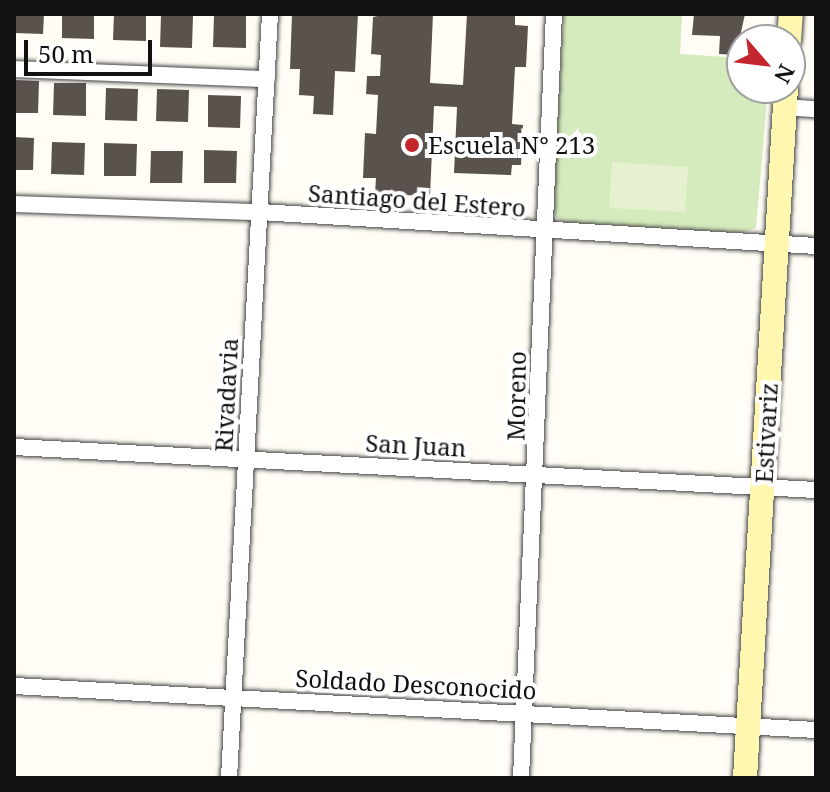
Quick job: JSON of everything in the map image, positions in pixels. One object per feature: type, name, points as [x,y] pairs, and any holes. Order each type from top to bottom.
[{"type":"street","name":"Rivadavia","points":[[229,778],[270,14]]},
{"type":"street","name":"Moreno","points":[[521,778],[538,475],[543,233],[554,14]]},
{"type":"street","points":[[14,69],[267,79]]},
{"type":"street","name":"Estivariz","points":[[745,778],[785,104]]},
{"type":"street","name":"Santiago del Estero","points":[[14,204],[260,212],[543,233],[816,246]]},
{"type":"street","name":"San Juan","points":[[14,447],[816,490]]},
{"type":"street","name":"Soldado Desconocido","points":[[14,686],[816,730]]},
{"type":"green space","points":[[564,14],[682,14],[680,54],[726,57],[726,104],[767,104],[756,228],[743,233],[567,223],[557,218],[552,209]]},
{"type":"green space","points":[[612,162],[688,167],[685,212],[609,208]]},
{"type":"building","points":[[14,14],[44,14],[43,34],[14,33]]},
{"type":"building","points":[[62,14],[94,14],[94,39],[62,38]]},
{"type":"building","points":[[114,14],[146,14],[146,41],[113,40]]},
{"type":"building","points":[[292,14],[358,14],[355,72],[335,71],[333,115],[313,114],[314,96],[299,95],[300,69],[290,69]]},
{"type":"building","points":[[433,14],[430,83],[463,85],[467,14],[515,14],[515,25],[528,26],[526,67],[515,67],[512,124],[523,125],[521,165],[512,165],[511,175],[454,173],[457,107],[434,106],[430,196],[375,194],[376,178],[363,178],[365,133],[376,134],[378,95],[366,94],[367,76],[380,76],[381,55],[371,54],[373,17]]},
{"type":"building","points":[[694,14],[745,14],[743,24],[726,24],[726,54],[719,54],[720,36],[692,35]]},
{"type":"building","points":[[161,15],[193,15],[192,48],[160,47]]},
{"type":"building","points":[[214,15],[246,15],[246,48],[213,47]]},
{"type":"building","points":[[14,80],[39,81],[38,113],[14,113]]},
{"type":"building","points":[[54,83],[86,83],[86,116],[53,115]]},
{"type":"building","points":[[106,88],[138,89],[137,121],[105,120]]},
{"type":"building","points":[[157,89],[189,90],[188,122],[156,121]]},
{"type":"building","points":[[208,95],[241,96],[240,128],[208,127]]},
{"type":"building","points":[[14,137],[34,138],[33,170],[14,170]]},
{"type":"building","points":[[52,142],[85,143],[84,175],[51,174]]},
{"type":"building","points":[[104,143],[137,144],[136,176],[104,176]]},
{"type":"building","points":[[204,150],[237,151],[236,183],[204,183]]},
{"type":"building","points":[[151,151],[183,151],[182,183],[150,183]]},
{"type":"place","name":"Escuela N° 213","points":[[412,145]]}]
